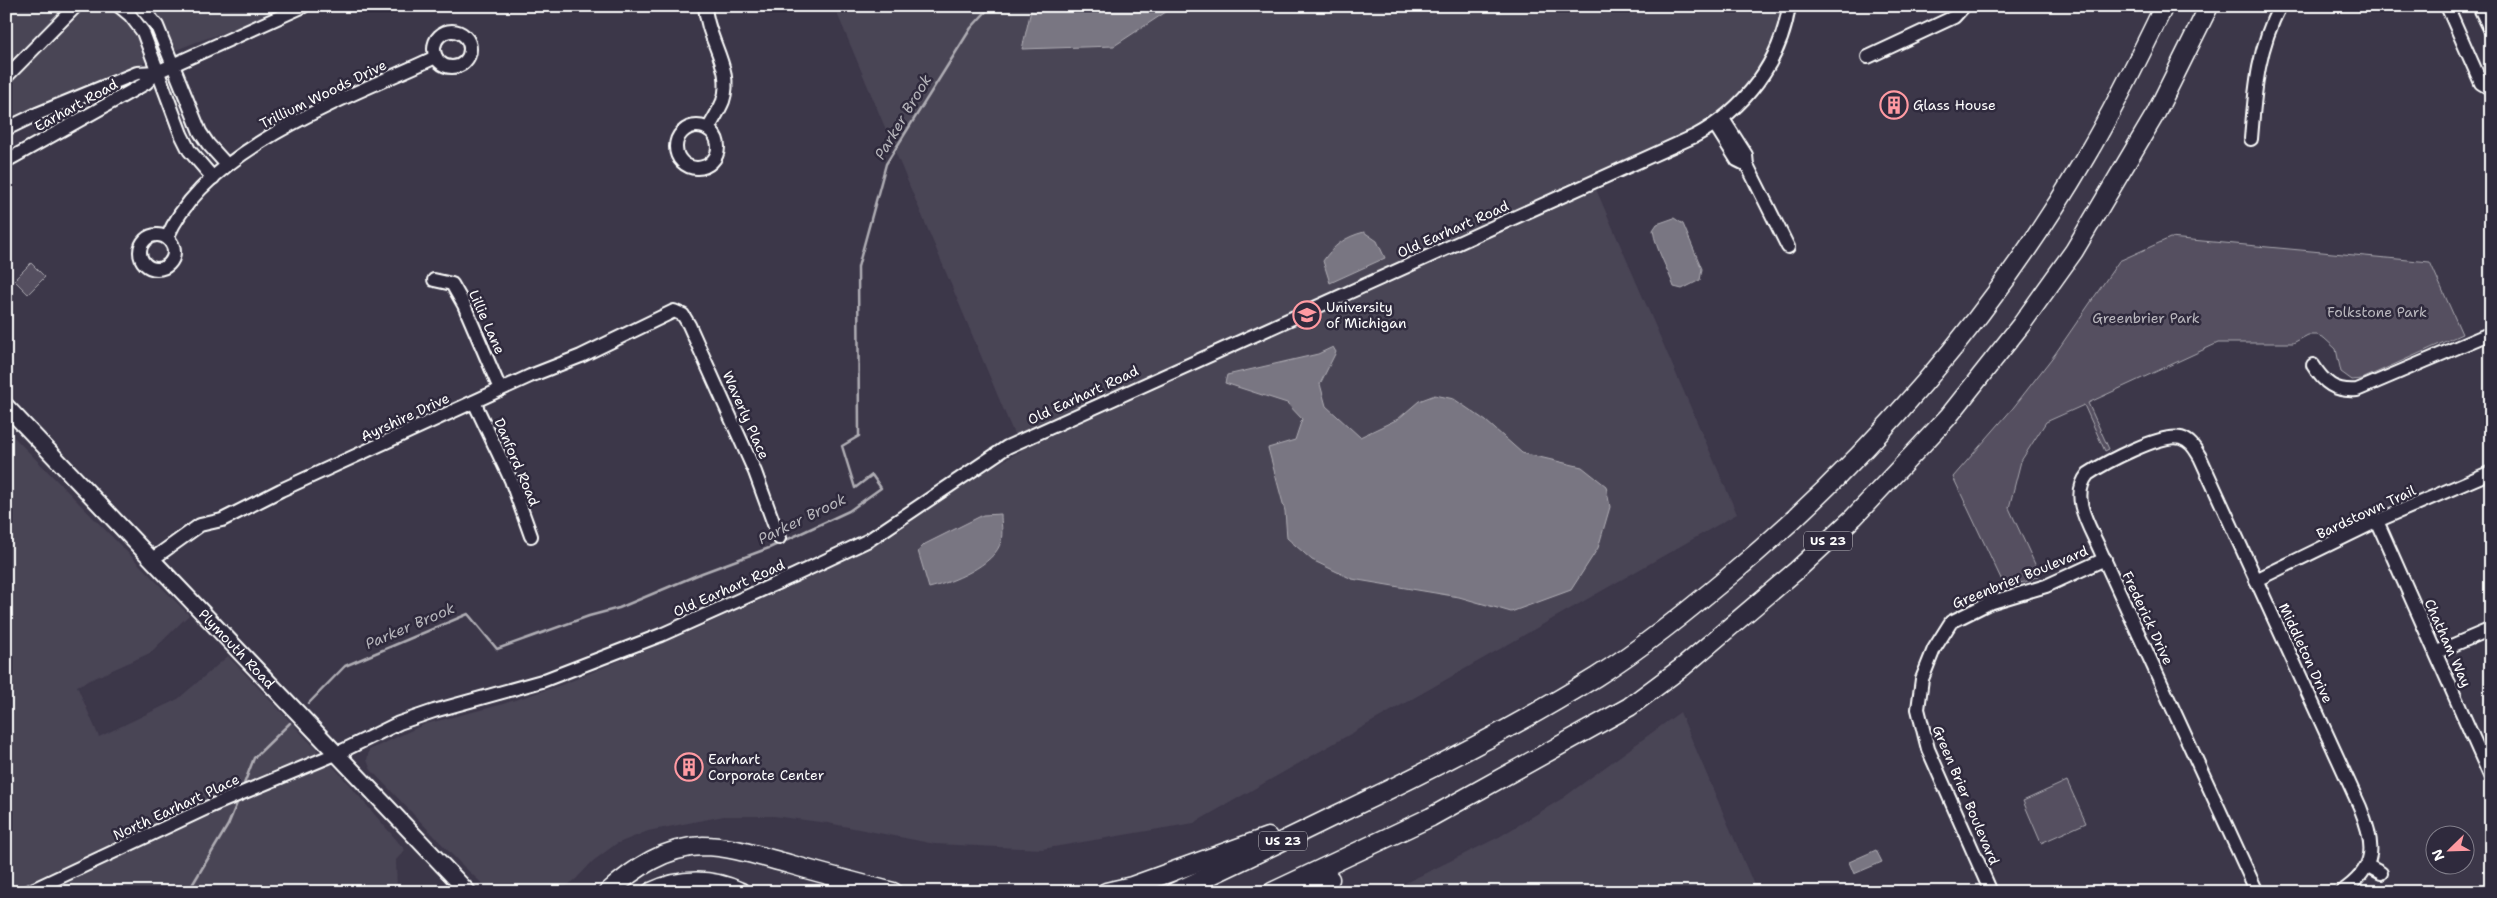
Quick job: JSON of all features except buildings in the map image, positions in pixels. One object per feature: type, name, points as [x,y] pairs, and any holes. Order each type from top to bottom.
[{"type":"highway","name":"US 23","points":[[1175,892],[1496,737],[1598,676],[1633,651],[1754,556],[1844,471],[1941,362],[2040,229],[2104,126],[2164,6]]},
{"type":"highway","name":"US 23","points":[[1272,892],[1431,817],[1629,707],[1684,666],[1798,570],[1854,517],[1954,410],[2021,325],[2074,251],[2156,113],[2209,6]]},
{"type":"highway","points":[[1303,892],[1478,806],[1578,745],[1629,707]]},
{"type":"highway","points":[[1106,892],[1132,886],[1214,857],[1389,790]]},
{"type":"highway","points":[[608,892],[630,872],[652,859],[681,849],[703,846],[746,852],[893,892]]},
{"type":"highway","points":[[650,892],[664,886],[692,880],[727,885],[741,892]]},
{"type":"main road","name":"Plymouth Road","points":[[6,406],[154,558],[468,892]]},
{"type":"street","points":[[6,77],[76,6]]},
{"type":"street","points":[[119,6],[140,25],[158,72],[166,100],[185,142],[212,178]]},
{"type":"street","points":[[140,6],[157,26],[200,132],[227,165]]},
{"type":"street","name":"Earhart Road","points":[[6,161],[146,83],[158,72],[304,6]]},
{"type":"street","points":[[705,6],[706,22],[726,75],[723,102],[708,129]]},
{"type":"street","name":"Old Earhart Road","points":[[338,753],[399,723],[434,711],[542,682],[661,635],[795,575],[869,540],[1007,447],[1719,122],[1753,90],[1770,62],[1786,22],[1789,6]]},
{"type":"street","points":[[1868,57],[1941,24],[1954,17],[1964,6]]},
{"type":"street","points":[[2251,138],[2260,57],[2270,26],[2280,6]]},
{"type":"street","points":[[2447,6],[2481,83],[2491,89]]},
{"type":"street","points":[[2479,6],[2491,31]]},
{"type":"street","name":"Trillium Woods Drive","points":[[167,238],[172,227],[191,201],[212,178],[227,165],[276,131],[436,57]]},
{"type":"street","name":"Earhart Road","points":[[6,129],[37,114],[138,73],[158,72]]},
{"type":"street","points":[[1719,122],[1737,160],[1747,165],[1788,247]]},
{"type":"street","name":"Lillie Lane","points":[[434,280],[452,284],[464,305],[500,390]]},
{"type":"street","name":"Ayrshire Drive","points":[[154,558],[200,525],[222,520],[281,490],[500,390],[581,356],[674,311]]},
{"type":"street","name":"Waverly Place","points":[[674,311],[683,315],[689,325],[755,472],[779,538]]},
{"type":"street","points":[[2313,365],[2322,379],[2333,387],[2344,391],[2357,390],[2491,333]]},
{"type":"street","name":"Danford Road","points":[[474,402],[511,480],[531,536]]},
{"type":"street","name":"Frederick Drive","points":[[2200,457],[2192,444],[2182,438],[2163,438],[2088,474],[2082,481],[2080,499],[2082,510],[2257,892]]},
{"type":"street","name":"Middleton Drive","points":[[2200,457],[2370,831],[2371,849],[2368,866]]},
{"type":"street","name":"Bardstown Trail","points":[[2256,580],[2377,521],[2491,472]]},
{"type":"street","name":"Chatham Way","points":[[2377,521],[2437,652],[2491,778]]},
{"type":"street","name":"Greenbrier Boulevard","points":[[1922,679],[1934,649],[1951,622],[1989,603],[2046,586],[2105,559]]},
{"type":"street","points":[[2437,652],[2491,629]]},
{"type":"street","name":"Green Brier Boulevard","points":[[1922,679],[1918,709],[1928,749],[1991,892]]},
{"type":"street","name":"North Earhart Place","points":[[28,892],[211,806],[338,753]]},
{"type":"street","points":[[2341,892],[2352,885],[2368,866],[2381,873]]},
{"type":"shaded area","points":[[6,6],[293,6],[255,22],[196,42],[49,101],[49,103],[6,123]]},
{"type":"shaded area","name":"University of Michigan","points":[[834,6],[1783,6],[1780,27],[1769,56],[1754,81],[1716,119],[1592,180],[1737,514],[1194,823],[1042,849],[935,844],[828,823],[773,816],[724,816],[648,831],[616,844],[593,861],[576,879],[559,892],[491,892],[460,863],[371,770],[367,760],[369,750],[425,724],[500,705],[564,684],[703,626],[895,533],[980,474],[1021,451]]},
{"type":"shaded area","points":[[1032,6],[1175,6],[1114,46],[1022,49]]},
{"type":"shaded area","points":[[1674,218],[1683,224],[1702,269],[1700,280],[1682,289],[1674,287],[1659,252],[1653,230],[1657,224]]},
{"type":"shaded area","points":[[1364,232],[1377,241],[1385,258],[1330,283],[1323,261],[1340,242]]},
{"type":"shaded area","points":[[1333,347],[1336,352],[1320,384],[1326,406],[1360,437],[1398,419],[1419,401],[1435,395],[1454,399],[1486,421],[1522,453],[1582,467],[1606,486],[1610,507],[1598,548],[1571,590],[1511,612],[1459,597],[1352,579],[1312,560],[1287,538],[1285,511],[1268,448],[1295,440],[1302,419],[1287,403],[1225,383],[1227,375],[1318,354]]},
{"type":"shaded area","points":[[6,429],[189,615],[150,653],[77,686],[99,737],[178,699],[228,656],[339,773],[405,850],[396,860],[397,892],[6,892]]},
{"type":"shaded area","points":[[1001,514],[1001,541],[991,558],[971,572],[929,588],[918,551],[925,544],[983,515]]},
{"type":"shaded area","points":[[1680,712],[1757,892],[1387,892],[1499,837],[1563,798]]},
{"type":"shaded area","points":[[1876,850],[1882,862],[1854,874],[1849,862]]},
{"type":"green space","points":[[2170,238],[2430,262],[2462,334],[2362,379],[2352,380],[2341,372],[2336,349],[2324,338],[2317,335],[2308,335],[2293,343],[2218,343],[2088,403],[2109,449],[2105,451],[2084,405],[2046,422],[2021,461],[2009,508],[2040,575],[2025,582],[2004,585],[1953,477],[2013,408],[2055,354],[2119,261]]},
{"type":"green space","points":[[31,263],[45,277],[28,294],[14,280]]},
{"type":"green space","points":[[2067,781],[2086,823],[2041,843],[2023,801]]},
{"type":"waterway","name":"Parker Brook","points":[[309,703],[345,666],[468,614],[497,649],[589,616],[619,608],[702,573],[769,548],[849,511],[881,488],[872,475],[855,488],[842,446],[859,436],[858,267],[886,164],[971,28],[991,6]]},
{"type":"waterway","name":"Parker Brook","points":[[244,784],[254,758],[290,723]]},
{"type":"waterway","name":"Parker Brook","points":[[188,892],[228,825],[237,803]]},
{"type":"place","name":"Glass House","points":[[1894,105]]},
{"type":"place","name":"University of Michigan","points":[[1307,315]]},
{"type":"place","name":"Earhart Corporate Center","points":[[689,767]]},
{"type":"park label","name":"Folkstone Park","points":[[2377,312]]},
{"type":"park label","name":"Greenbrier Park","points":[[2146,318]]}]
